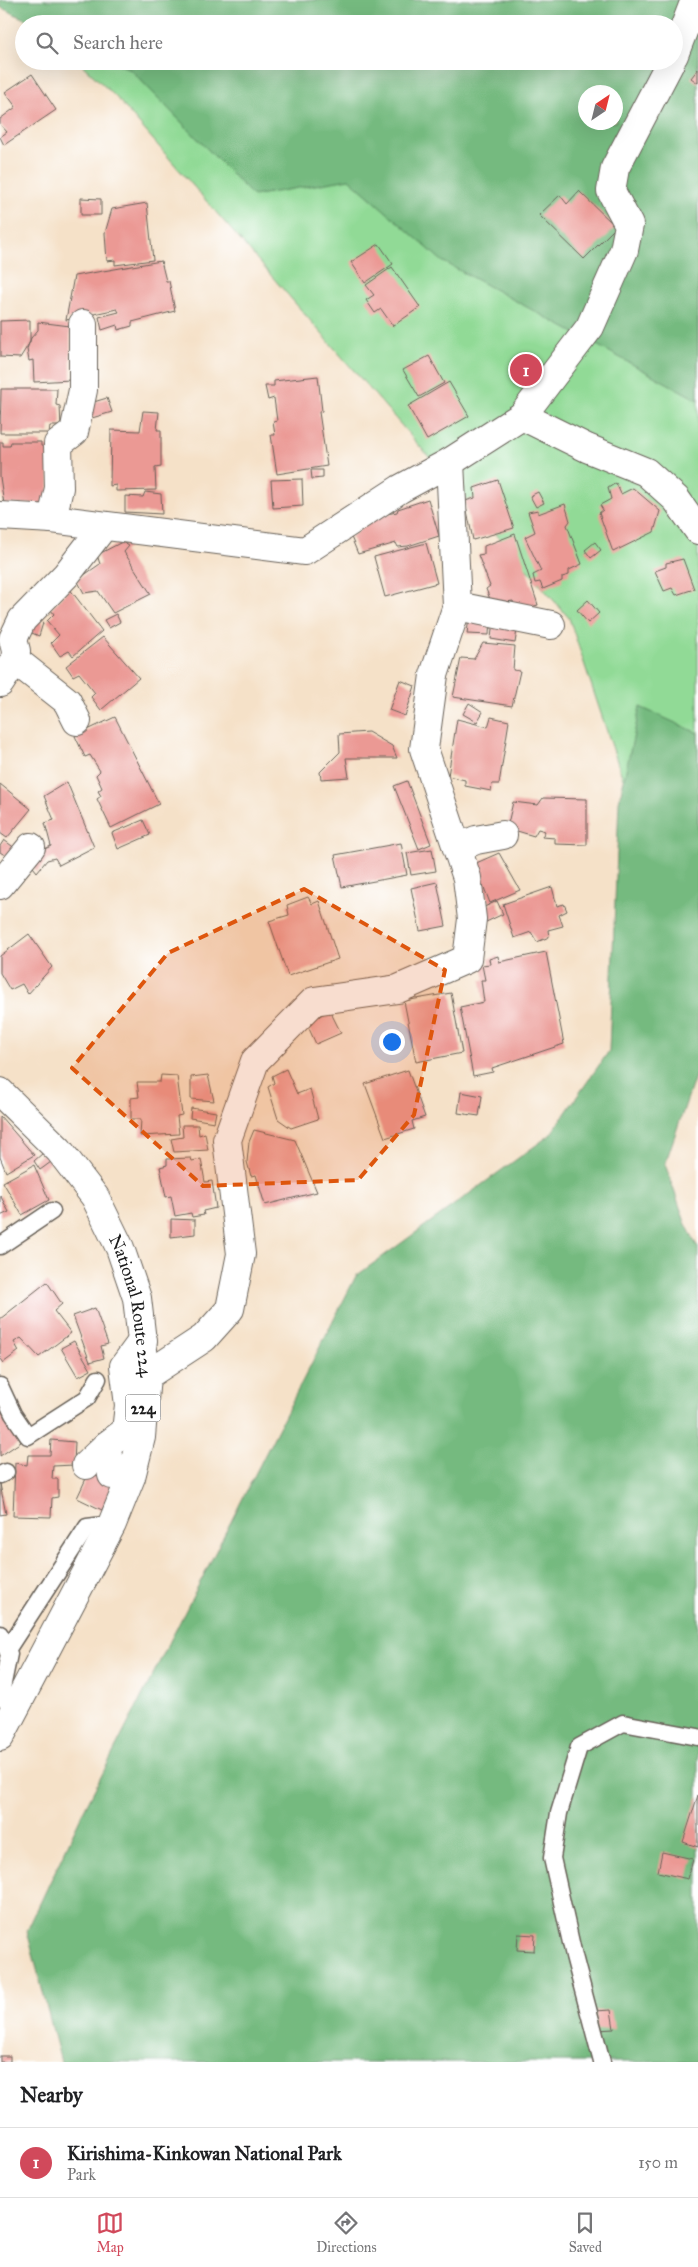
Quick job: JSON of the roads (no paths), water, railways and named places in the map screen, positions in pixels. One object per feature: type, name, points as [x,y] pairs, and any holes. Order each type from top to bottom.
[{"type":"main road","points":[[683,31],[695,0]]},
{"type":"main road","points":[[0,516],[52,518],[305,551],[400,489],[450,462],[522,416],[590,326],[624,250],[629,225],[611,191],[615,168],[666,70]]},
{"type":"main road","points":[[52,518],[59,488],[58,444],[74,432],[83,390],[83,324]]},
{"type":"main road","points":[[522,416],[588,448],[646,472],[687,498],[698,530]]},
{"type":"main road","points":[[146,1376],[204,1338],[230,1309],[241,1254],[227,1140],[255,1060],[314,1001],[398,988],[467,959],[472,919],[468,878],[424,749],[434,675],[457,606],[450,462]]},
{"type":"main road","points":[[0,683],[15,660],[16,651],[13,639],[22,620],[66,575],[104,526]]},
{"type":"main road","points":[[457,606],[551,625]]},
{"type":"main road","points":[[15,660],[66,701],[77,721]]},
{"type":"main road","points":[[458,848],[476,840],[503,835]]},
{"type":"main road","points":[[0,885],[31,847]]},
{"type":"main road","name":"National Route 224","points":[[0,1092],[59,1150],[95,1197],[120,1248],[134,1290],[143,1340],[146,1376],[141,1437],[131,1477],[112,1524],[0,1737]]},
{"type":"main road","points":[[86,1465],[106,1446],[126,1431],[129,1405],[124,1366],[143,1340]]},
{"type":"main road","points":[[106,1446],[112,1475]]},
{"type":"lane","points":[[0,1246],[52,1211]]},
{"type":"lane","points":[[0,1386],[13,1414],[28,1436],[87,1398],[98,1379]]},
{"type":"lane","points":[[0,1698],[9,1654],[2,1640],[87,1527],[112,1524]]},
{"type":"lane","points":[[602,2062],[574,1956],[552,1858],[559,1813],[579,1747],[623,1724],[698,1737]]},
{"type":"place","name":"Kirishima-Kinkowan National Park","points":[[526,370]]}]
